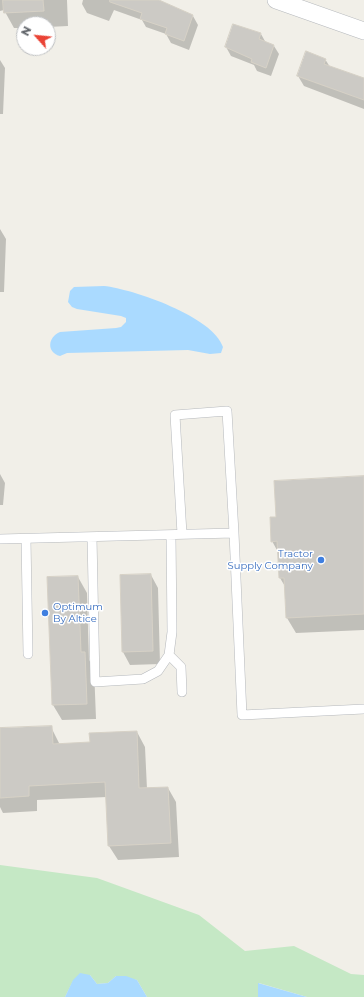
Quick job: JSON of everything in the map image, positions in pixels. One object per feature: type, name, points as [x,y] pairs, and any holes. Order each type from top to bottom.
[{"type":"street","points":[[276,0],[364,31]]},
{"type":"lane","points":[[182,534],[175,415],[228,411],[242,715],[364,708]]},
{"type":"lane","points":[[0,539],[234,533]]},
{"type":"lane","points":[[92,537],[95,682],[144,679],[158,671],[169,655],[172,632],[171,535]]},
{"type":"lane","points":[[26,539],[28,654]]},
{"type":"lane","points":[[169,655],[181,667],[182,692]]},
{"type":"green space","points":[[0,865],[97,878],[199,915],[245,951],[294,946],[351,974],[364,975],[364,997],[307,997],[259,983],[258,997],[147,997],[137,980],[116,976],[108,983],[97,984],[90,975],[73,981],[65,997],[0,997]]},
{"type":"water","points":[[104,286],[117,288],[152,299],[189,315],[205,325],[216,336],[223,347],[221,353],[210,354],[188,350],[67,353],[60,356],[55,354],[52,351],[50,344],[53,337],[60,332],[116,328],[121,327],[126,322],[126,318],[121,316],[77,309],[72,307],[68,302],[70,291],[74,287]]},
{"type":"water","points":[[80,973],[90,975],[97,984],[108,983],[116,976],[126,976],[137,980],[147,997],[65,997],[73,980]]},
{"type":"water","points":[[258,983],[307,997],[258,997]]},
{"type":"building","points":[[3,0],[43,0],[44,11],[4,13]]},
{"type":"building","points":[[110,0],[159,0],[193,15],[184,41],[165,34],[167,28],[140,19],[142,13],[110,2]]},
{"type":"building","points":[[233,24],[261,33],[259,39],[274,45],[266,68],[251,62],[252,59],[225,47]]},
{"type":"building","points":[[306,51],[326,59],[324,64],[364,78],[364,100],[297,76]]},
{"type":"building","name":"Tractor Supply Company","points":[[364,476],[364,614],[286,618],[284,578],[279,578],[277,541],[271,542],[270,517],[276,517],[274,481]]},
{"type":"building","points":[[151,574],[153,651],[122,652],[120,575]]},
{"type":"building","points":[[78,576],[81,652],[85,652],[87,704],[52,705],[47,577]]},
{"type":"building","points":[[52,726],[53,744],[90,742],[89,733],[137,731],[139,788],[168,787],[171,843],[108,846],[105,782],[29,786],[29,796],[0,798],[0,728]]},
{"type":"place","name":"Tractor Supply Company","points":[[321,560]]},
{"type":"place","name":"Optimum By Altice","points":[[45,613]]}]
